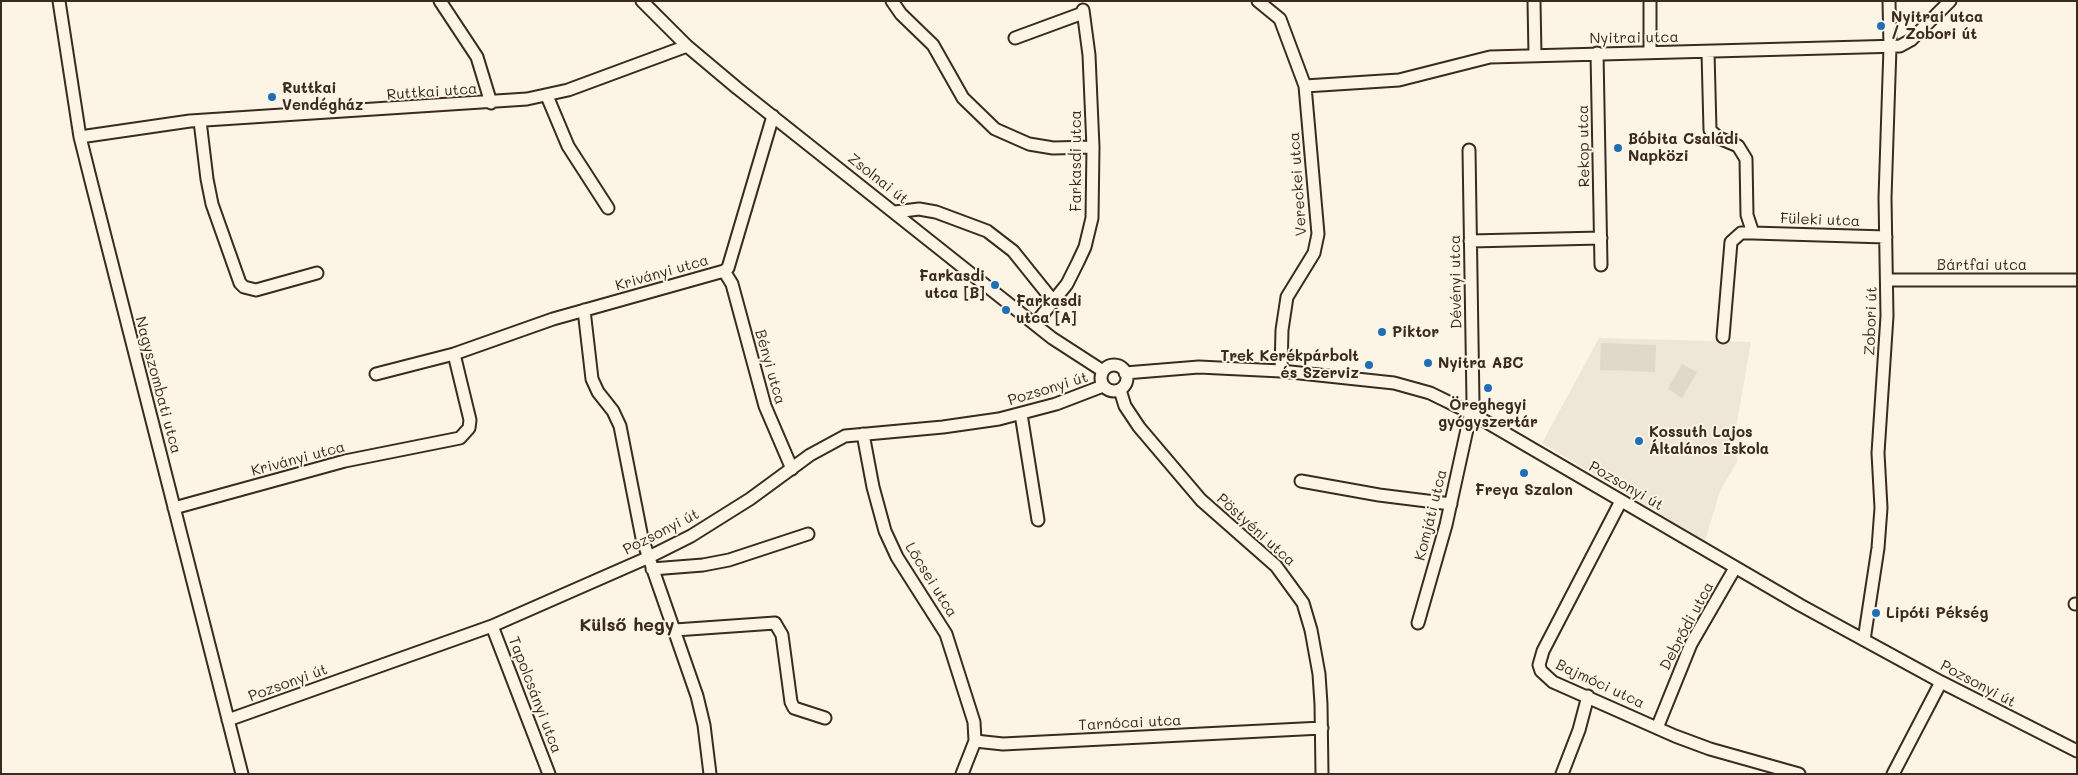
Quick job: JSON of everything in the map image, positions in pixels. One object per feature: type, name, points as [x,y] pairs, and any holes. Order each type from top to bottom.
[{"type":"street","name":"Nagyszombati utca","points":[[59,1],[80,136],[242,774]]},
{"type":"street","points":[[440,1],[477,57],[491,103]]},
{"type":"street","name":"Zsolnai út","points":[[642,1],[687,46],[773,116],[1064,347],[1103,370]]},
{"type":"street","points":[[892,1],[901,14],[933,45],[963,98],[995,129],[1029,144],[1053,148],[1093,147]]},
{"type":"street","name":"Vereckei utca","points":[[1258,1],[1280,19],[1305,86],[1318,234],[1311,258],[1287,297],[1282,330],[1282,371]]},
{"type":"street","points":[[1534,1],[1535,55]]},
{"type":"street","points":[[1650,1],[1650,52]]},
{"type":"street","name":"Zobori út","points":[[1864,640],[1879,533],[1880,508],[1878,452],[1887,280],[1886,140],[1890,47],[1889,1]]},
{"type":"street","name":"Nyitrai utca","points":[[1305,86],[1399,80],[1490,57],[1900,46],[1911,40],[1950,1]]},
{"type":"street","name":"Farkasdi utca","points":[[1015,38],[1083,12],[1089,55],[1093,147],[1093,202],[1089,234],[1078,262],[1054,302],[1035,324]]},
{"type":"street","name":"Ruttkai utca","points":[[80,136],[200,121],[491,103],[547,96],[687,46]]},
{"type":"street","points":[[1708,52],[1710,130],[1719,138],[1738,146],[1746,160],[1747,215],[1753,233]]},
{"type":"street","name":"Rekop utca","points":[[1597,53],[1601,265]]},
{"type":"street","points":[[547,96],[568,146],[608,208]]},
{"type":"street","name":"Kriványi utca","points":[[376,374],[454,354],[584,310],[724,271],[728,268],[773,116]]},
{"type":"street","points":[[200,121],[207,180],[212,204],[240,283],[244,287],[256,290],[317,273]]},
{"type":"street","name":"Dévényi utca","points":[[1469,150],[1474,392],[1471,413]]},
{"type":"street","points":[[896,212],[913,209],[936,212],[987,231],[1013,251],[1054,302]]},
{"type":"street","name":"Füleki utca","points":[[1723,337],[1731,242],[1741,233],[1886,237]]},
{"type":"street","points":[[1470,241],[1601,238]]},
{"type":"street","name":"Bényi utca","points":[[724,271],[732,284],[765,406],[792,469]]},
{"type":"street","name":"Bártfai utca","points":[[1887,280],[2077,280]]},
{"type":"street","points":[[584,310],[592,379],[620,426],[636,514],[647,558],[675,630],[701,711],[710,774]]},
{"type":"street","name":"Kriványi utca","points":[[174,508],[345,460],[460,438],[469,428],[470,420],[454,354]]},
{"type":"street","points":[[1109,366],[1117,366],[1125,372],[1126,380],[1120,390],[1111,391],[1103,386],[1101,378],[1103,370],[1109,366]]},
{"type":"street","name":"Pozsonyi út","points":[[1125,372],[1199,367],[1282,371],[1406,386],[1443,398],[1735,568],[1864,640],[1940,682],[2077,751]]},
{"type":"street","name":"Pozsonyi út","points":[[228,720],[492,626],[647,558],[691,536],[822,447],[845,436],[951,426],[1021,414],[1085,395],[1103,386]]},
{"type":"street","name":"Pöstyéni utca","points":[[1120,390],[1132,418],[1157,449],[1210,509],[1276,566],[1303,603],[1311,630],[1318,674],[1322,728],[1322,774]]},
{"type":"street","name":"Komjáti utca","points":[[1418,623],[1451,504],[1471,413]]},
{"type":"street","points":[[1021,414],[1038,520]]},
{"type":"street","name":"Lőcsei utca","points":[[863,434],[884,531],[897,557],[946,634],[974,722],[975,741]]},
{"type":"street","points":[[1301,481],[1379,495],[1451,504]]},
{"type":"street","name":"Bajmóci utca","points":[[1621,501],[1540,657],[1541,671],[1546,677],[1657,728],[1710,749],[1799,774]]},
{"type":"street","points":[[652,570],[703,565],[729,560],[808,534]]},
{"type":"street","name":"Debrődi utca","points":[[1657,728],[1691,644],[1735,568]]},
{"type":"street","points":[[675,630],[775,623],[782,634],[791,702],[794,708],[825,718]]},
{"type":"street","name":"Tapolcsányi utca","points":[[492,626],[549,774]]},
{"type":"street","points":[[1893,774],[1940,682]]},
{"type":"street","points":[[1562,774],[1579,730],[1588,696]]},
{"type":"street","name":"Tarnócai utca","points":[[975,741],[1003,744],[1322,728]]},
{"type":"street","points":[[962,774],[975,741]]},
{"type":"shaded area","name":"Kossuth Lajos Általános Iskola","points":[[1599,338],[1751,342],[1734,439],[1737,462],[1720,491],[1705,541],[1542,443]]},
{"type":"shaded area","points":[[1601,343],[1656,345],[1655,372],[1600,370]]},
{"type":"shaded area","points":[[1682,364],[1697,372],[1682,398],[1668,389]]},
{"type":"place","name":"Nyitrai utca / Zobori út","points":[[1881,26]]},
{"type":"place","name":"Ruttkai Vendégház","points":[[272,97]]},
{"type":"place","name":"Bóbita Családi Napközi","points":[[1618,148]]},
{"type":"place","name":"Farkasdi utca [B]","points":[[995,285]]},
{"type":"place","name":"Farkasdi utca [A]","points":[[1006,310]]},
{"type":"place","name":"Piktor","points":[[1382,332]]},
{"type":"place","name":"Nyitra ABC","points":[[1428,363]]},
{"type":"place","name":"Trek Kerékpárbolt és Szerviz","points":[[1369,365]]},
{"type":"place","name":"Öreghegyi gyógyszertár","points":[[1488,388]]},
{"type":"place","name":"Kossuth Lajos Általános Iskola","points":[[1639,441]]},
{"type":"place","name":"Freya Szalon","points":[[1524,473]]},
{"type":"place","name":"Lipóti Pékség","points":[[1876,613]]},
{"type":"district","name":"Külső hegy","points":[[627,625]]}]
